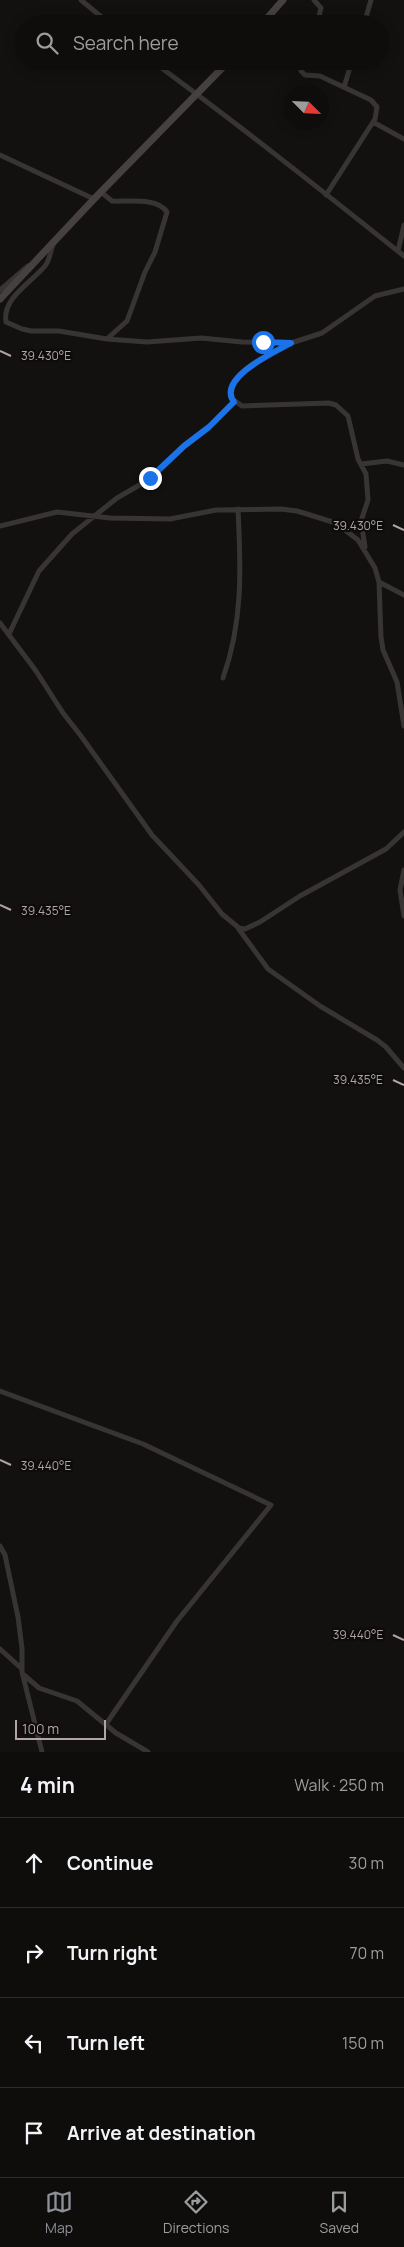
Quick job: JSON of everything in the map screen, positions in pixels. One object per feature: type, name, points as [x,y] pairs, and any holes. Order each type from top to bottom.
[{"type":"street","points":[[81,0],[99,15]]},
{"type":"street","points":[[270,15],[283,0]]},
{"type":"street","points":[[314,0],[322,8],[320,15]]},
{"type":"street","points":[[367,15],[371,0]]},
{"type":"street","points":[[165,70],[198,94],[404,256]]},
{"type":"street","points":[[0,299],[94,199],[221,70]]},
{"type":"street","points":[[301,70],[306,75],[320,76],[374,103],[377,112],[373,122],[326,195]]},
{"type":"street","points":[[344,87],[349,70]]},
{"type":"street","points":[[373,122],[404,139]]},
{"type":"street","points":[[0,155],[94,199]]},
{"type":"street","points":[[101,192],[112,201],[138,201],[159,205],[167,212],[155,252],[145,272],[126,323],[108,339]]},
{"type":"street","points":[[398,251],[404,225]]},
{"type":"street","points":[[54,242],[50,258],[44,268],[20,291],[8,306],[5,315],[6,322],[31,331],[59,331],[108,339],[147,342],[201,338],[242,342],[291,343]]},
{"type":"street","points":[[0,290],[23,269],[35,262]]},
{"type":"street","points":[[404,289],[375,296],[322,333],[291,343],[260,359],[238,377],[232,389],[231,398],[242,406],[318,403],[336,405],[350,420],[355,447],[366,474],[368,496],[362,517],[361,531],[379,582],[383,650],[397,682],[404,726]]},
{"type":"street","points":[[9,634],[43,565],[72,534],[116,498],[143,484],[234,402]]},
{"type":"street","points":[[361,464],[387,461],[404,465]]},
{"type":"street","points":[[223,678],[235,640],[241,591],[238,509]]},
{"type":"street","points":[[0,526],[57,512],[128,519],[170,519],[216,510],[281,509],[316,516],[336,524],[358,540],[368,554]]},
{"type":"street","points":[[379,582],[404,595]]},
{"type":"street","points":[[0,623],[152,835],[199,885],[222,914],[237,927],[268,969],[320,1006],[377,1040],[386,1047],[404,1068]]},
{"type":"street","points":[[237,927],[243,929],[260,922],[300,896],[386,849],[404,832]]},
{"type":"street","points":[[404,870],[400,890],[404,916]]},
{"type":"street","points":[[0,1391],[143,1444],[271,1505],[177,1620],[106,1724]]},
{"type":"street","points":[[0,1546],[5,1555],[18,1617],[22,1648],[21,1670],[42,1752]]},
{"type":"street","points":[[0,1649],[35,1686],[72,1698],[116,1732],[148,1752]]},
{"type":"route","points":[[150,478],[168,464],[184,446],[209,427],[234,402],[231,394],[234,382],[238,377],[260,359],[291,343],[263,342]]}]
